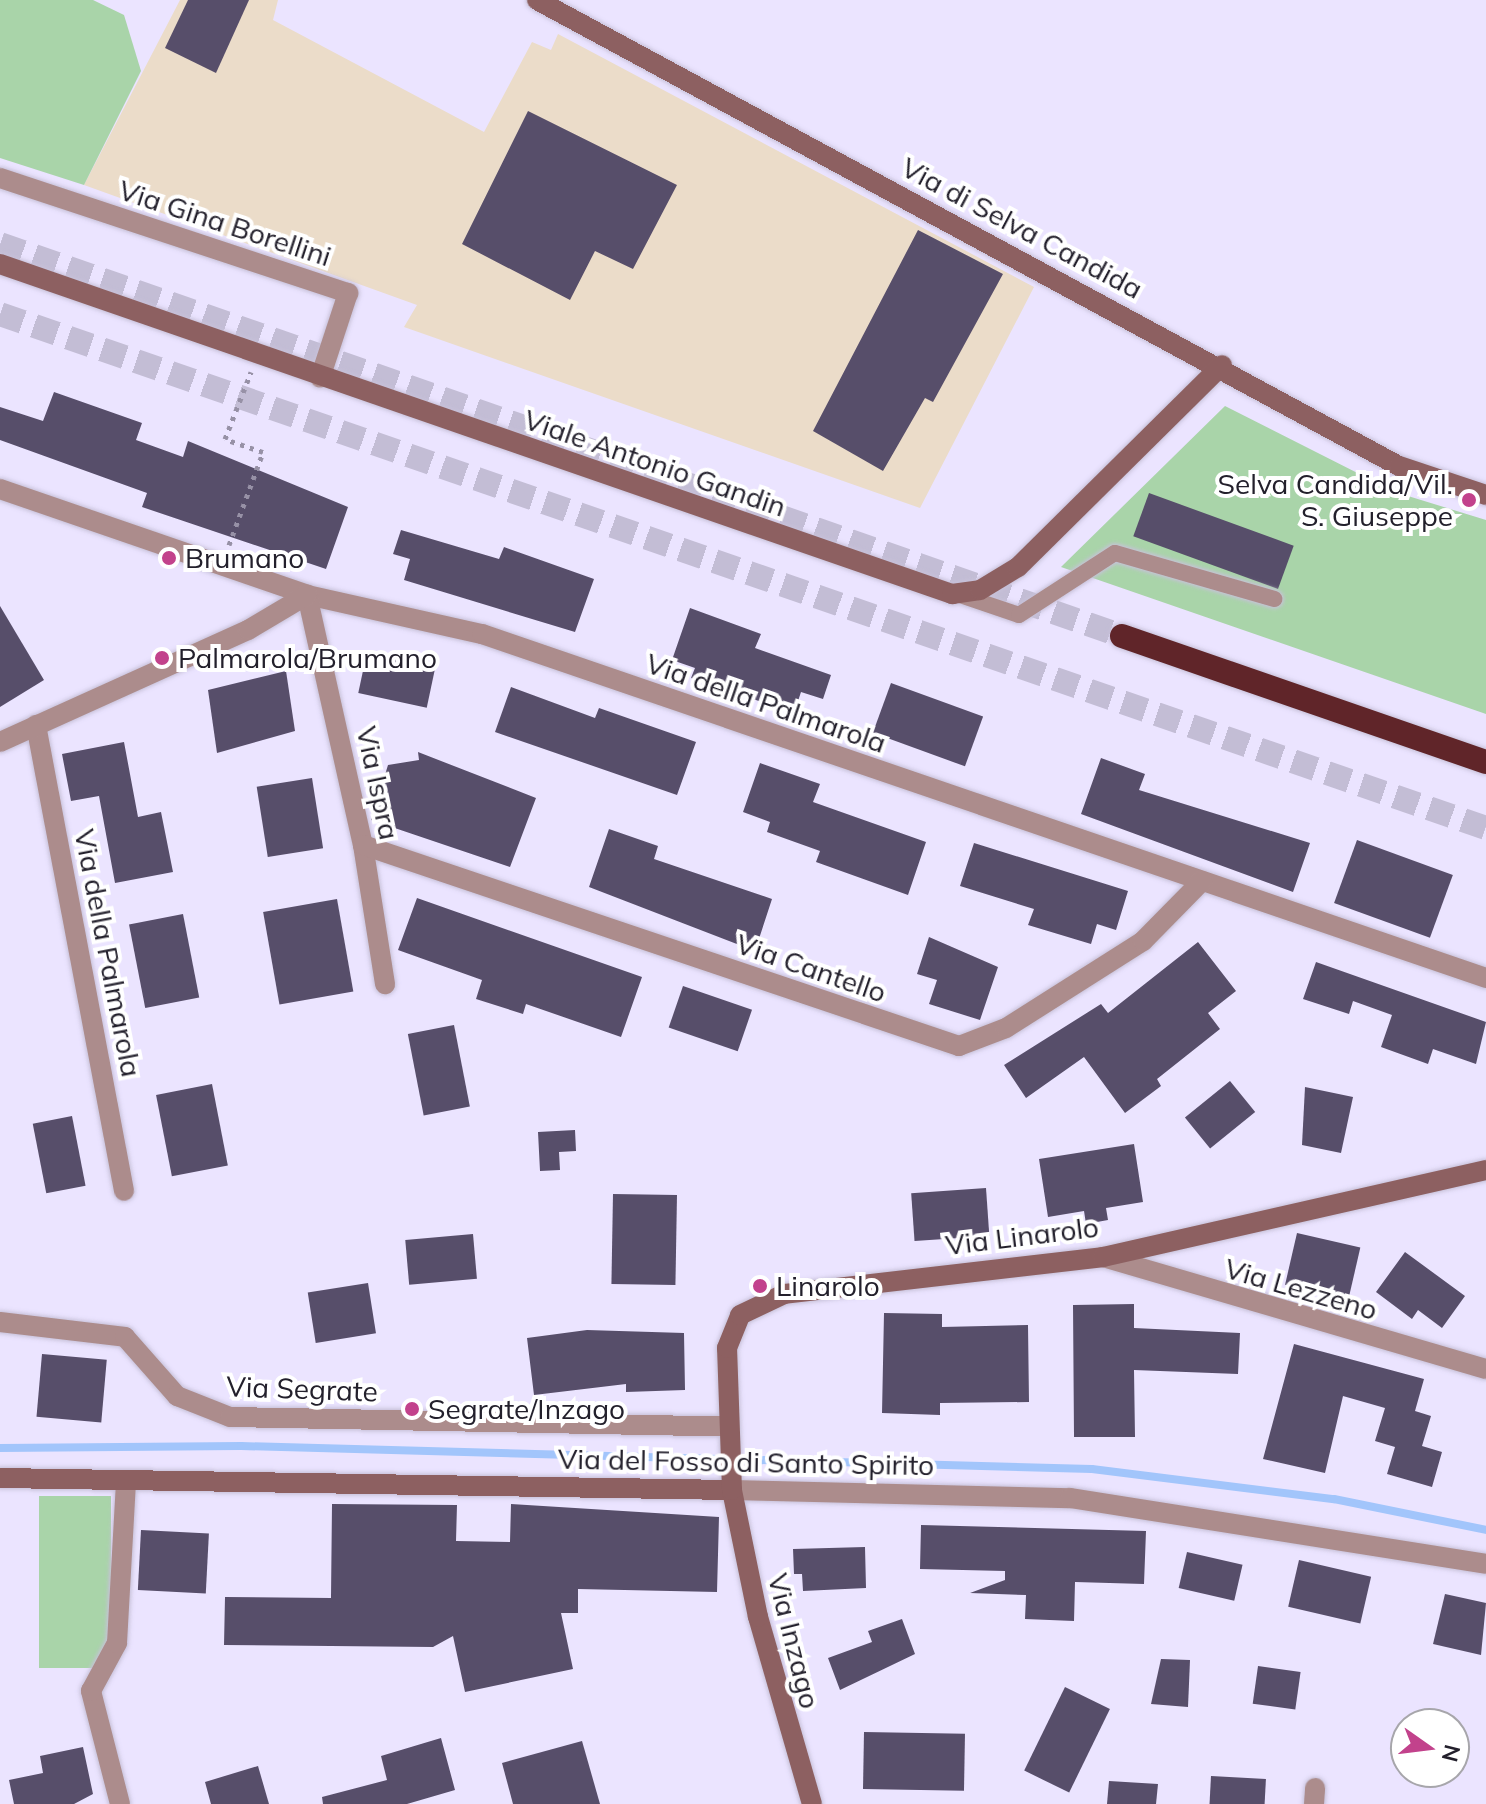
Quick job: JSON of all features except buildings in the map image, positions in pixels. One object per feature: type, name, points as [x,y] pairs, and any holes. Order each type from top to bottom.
[{"type":"highway","points":[[1122,636],[1486,762]]},
{"type":"street","name":"Via di Selva Candida","points":[[537,0],[1222,365],[1399,466],[1486,495]]},
{"type":"street","name":"Via Gina Borellini","points":[[0,178],[348,293],[320,378]]},
{"type":"street","name":"Viale Antonio Gandin","points":[[0,264],[258,357],[960,595]]},
{"type":"street","points":[[960,595],[991,585],[1029,557],[1222,365]]},
{"type":"street","name":"Via della Palmarola","points":[[0,489],[307,595],[482,634],[1486,978]]},
{"type":"street","points":[[0,742],[307,595]]},
{"type":"street","name":"Via Ispra","points":[[307,595],[363,845],[385,984]]},
{"type":"street","name":"Via della Palmarola","points":[[36,725],[124,1191]]},
{"type":"street","name":"Via Cantello","points":[[363,845],[959,1046],[993,1036],[1143,941],[1202,881]]},
{"type":"street","name":"Via Linarolo","points":[[732,1490],[729,1337],[758,1302],[1103,1257],[1486,1170]]},
{"type":"street","name":"Via Lezzeno","points":[[1103,1257],[1486,1369]]},
{"type":"street","name":"Via Segrate","points":[[0,1322],[125,1337],[177,1396],[230,1417],[729,1427]]},
{"type":"street","name":"Via del Fosso di Santo Spirito","points":[[0,1478],[732,1490],[1084,1500],[1486,1564]]},
{"type":"street","points":[[120,1804],[91,1691],[117,1643],[126,1480]]},
{"type":"street","name":"Via Inzago","points":[[732,1490],[765,1645],[812,1804]]},
{"type":"lane","points":[[960,595],[1019,615],[1115,553],[1274,599]]},
{"type":"path","points":[[222,564],[263,452],[225,439],[258,357]]},
{"type":"shaded area","points":[[180,0],[278,0],[273,20],[484,132],[532,42],[551,50],[558,34],[1034,287],[920,508],[404,327],[417,305],[84,185]]},
{"type":"green space","points":[[0,0],[93,0],[124,15],[141,71],[84,185],[0,158]]},
{"type":"green space","points":[[1225,406],[1395,492],[1486,520],[1486,714],[1061,567]]},
{"type":"green space","points":[[39,1496],[111,1496],[111,1668],[39,1668]]},
{"type":"waterway","points":[[0,1448],[241,1446],[1092,1469],[1334,1499],[1486,1530]]},
{"type":"tunnel","points":[[0,244],[1122,636]]},
{"type":"tunnel","points":[[0,314],[1486,828]]},
{"type":"place","name":"Selva Candida/Vil. S. Giuseppe","points":[[1469,500]]},
{"type":"place","name":"Brumano","points":[[169,558]]},
{"type":"place","name":"Palmarola/Brumano","points":[[162,658]]},
{"type":"place","name":"Linarolo","points":[[760,1286]]},
{"type":"place","name":"Segrate/Inzago","points":[[412,1409]]}]
